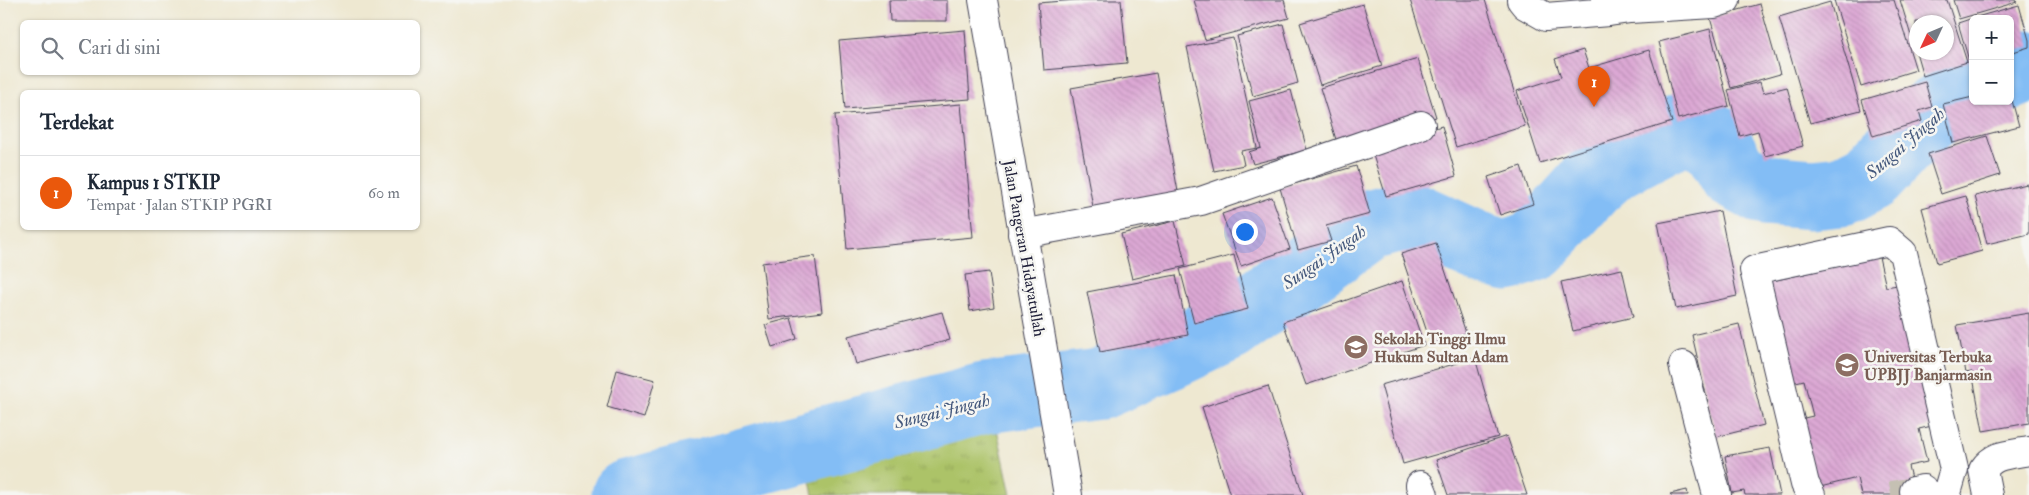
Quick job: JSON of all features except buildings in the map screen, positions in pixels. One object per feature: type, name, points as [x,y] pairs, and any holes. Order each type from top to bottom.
[{"type":"main road","name":"Jalan Pangeran Hidayatullah","points":[[983,0],[1040,341],[1068,495]]},
{"type":"main road","points":[[1520,0],[1546,17],[1608,6],[1630,9],[1720,2]]},
{"type":"main road","points":[[1022,234],[1201,200],[1421,125]]},
{"type":"main road","points":[[1811,495],[1805,484],[1754,270],[1889,241],[1903,253],[1954,469],[1945,495]]},
{"type":"main road","points":[[1683,365],[1717,495]]},
{"type":"main road","points":[[1988,495],[1983,470],[1988,462],[1994,458],[2029,451]]},
{"type":"green space","points":[[997,429],[1011,495],[813,495],[810,481]]},
{"type":"waterway","name":"Sungai Jingah","points":[[2014,73],[2029,66]]},
{"type":"waterway","name":"Sungai Jingah","points":[[627,495],[984,398],[1100,384],[1229,326],[1368,225],[1408,215],[1476,246],[1507,256],[1535,246],[1591,184],[1611,166],[1683,128],[1714,139],[1734,174],[1764,190],[1812,194],[1842,191],[1871,176],[1916,127],[1935,111],[1969,95]]},
{"type":"tunnel","points":[[1891,495],[1914,491]]},
{"type":"place","name":"Kampus 1 STKIP","points":[[1594,107]]},
{"type":"place","name":"Sekolah Tinggi Ilmu Hukum Sultan Adam","points":[[1356,347]]},
{"type":"place","name":"Universitas Terbuka UPBJJ Banjarmasin","points":[[1847,365]]}]
